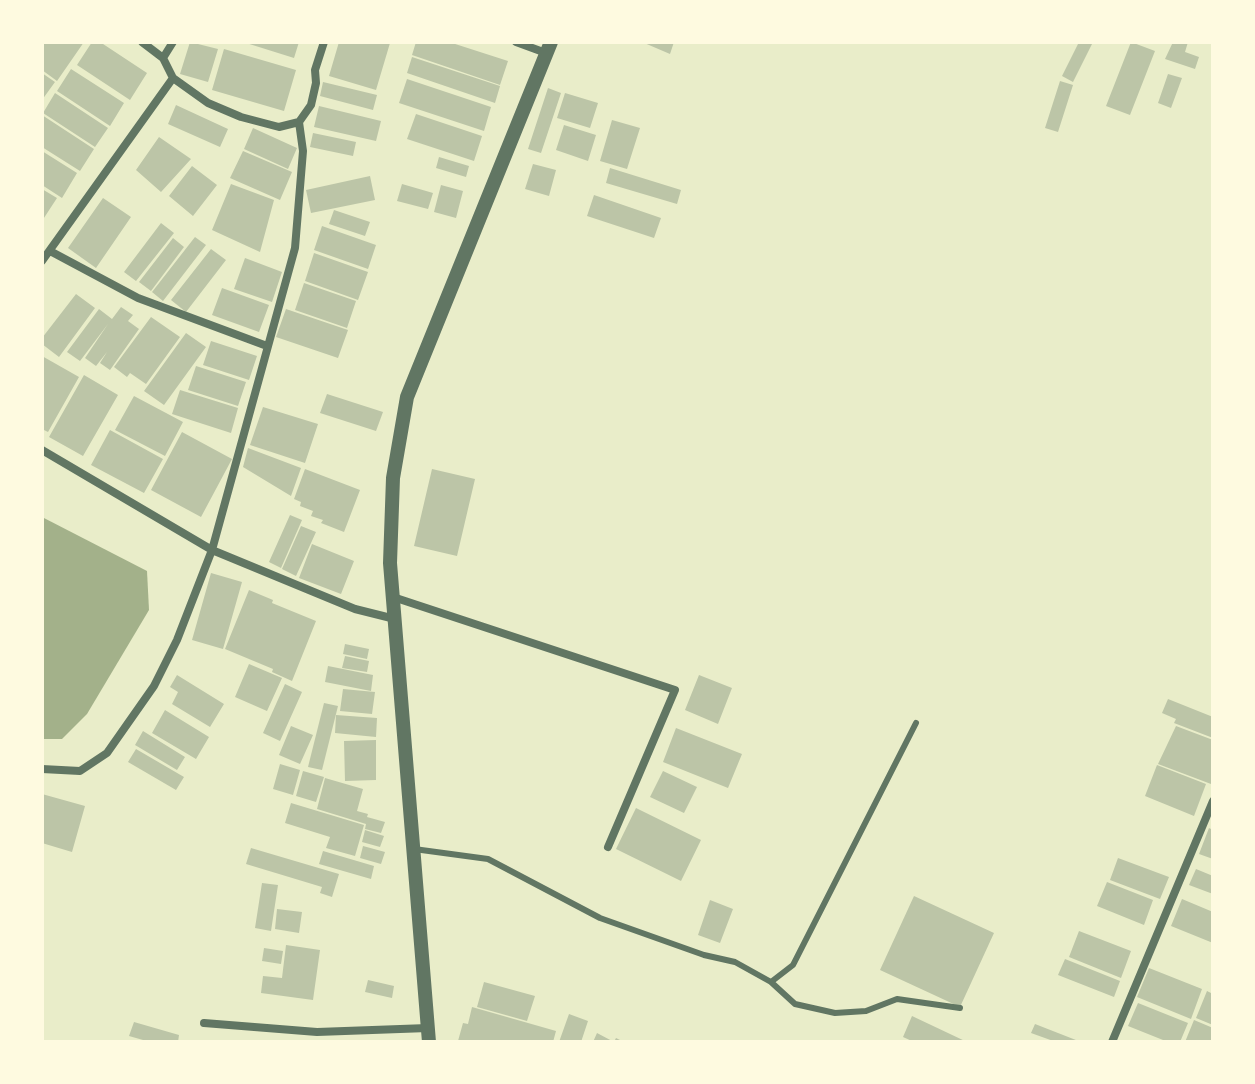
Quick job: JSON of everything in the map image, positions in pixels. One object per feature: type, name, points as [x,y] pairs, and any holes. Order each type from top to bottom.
[{"type":"street","points":[[142,42],[163,58],[173,78],[208,103],[241,117],[279,127],[299,122],[311,105],[316,83],[315,70],[324,42]]},
{"type":"street","points":[[163,58],[173,42]]},
{"type":"street","points":[[204,1023],[317,1032],[429,1035],[390,563],[393,478],[407,397],[549,47],[516,42]]},
{"type":"street","points":[[42,261],[173,78]]},
{"type":"street","points":[[42,769],[80,771],[107,753],[160,675],[177,640],[212,550],[295,248],[303,151],[299,122]]},
{"type":"street","points":[[50,251],[138,298],[267,346]]},
{"type":"street","points":[[42,450],[212,550],[355,609],[395,619]]},
{"type":"street","points":[[393,597],[675,690],[608,847]]},
{"type":"street","points":[[1112,1042],[1213,801]]},
{"type":"lane","points":[[771,982],[793,965],[916,723]]},
{"type":"lane","points":[[414,849],[488,859],[600,918],[704,955],[735,962],[771,982],[795,1004],[835,1013],[866,1011],[897,999],[960,1008]]},
{"type":"shaded area","points":[[42,517],[147,571],[149,610],[87,714],[62,739],[42,739]]},
{"type":"building","points":[[42,42],[84,42],[57,81],[42,70]]},
{"type":"building","points":[[92,42],[100,42],[147,73],[130,100],[77,65]]},
{"type":"building","points":[[190,42],[218,49],[208,82],[180,74]]},
{"type":"building","points":[[243,42],[299,42],[294,58]]},
{"type":"building","points":[[339,42],[390,43],[376,90],[329,76]]},
{"type":"building","points":[[416,42],[449,42],[508,61],[500,85],[412,55]]},
{"type":"building","points":[[642,42],[674,42],[670,54]]},
{"type":"building","points":[[1079,42],[1093,42],[1073,82],[1062,76]]},
{"type":"building","points":[[1131,42],[1155,51],[1130,115],[1106,106]]},
{"type":"building","points":[[1173,42],[1188,42],[1185,52],[1199,57],[1195,69],[1165,59]]},
{"type":"building","points":[[224,49],[296,70],[284,111],[212,90]]},
{"type":"building","points":[[412,57],[500,86],[495,103],[407,73]]},
{"type":"building","points":[[71,69],[124,103],[110,126],[57,91]]},
{"type":"building","points":[[42,73],[55,82],[42,100]]},
{"type":"building","points":[[1168,74],[1182,78],[1171,108],[1158,103]]},
{"type":"building","points":[[407,79],[491,107],[484,131],[399,103]]},
{"type":"building","points":[[1060,81],[1073,85],[1058,132],[1045,128]]},
{"type":"building","points":[[323,82],[377,95],[373,110],[320,96]]},
{"type":"building","points":[[548,88],[561,93],[541,153],[528,149]]},
{"type":"building","points":[[55,93],[108,128],[95,147],[43,113]]},
{"type":"building","points":[[565,93],[598,103],[590,128],[557,118]]},
{"type":"building","points":[[176,105],[228,129],[220,147],[168,124]]},
{"type":"building","points":[[319,106],[381,121],[376,141],[314,127]]},
{"type":"building","points":[[416,114],[482,136],[474,161],[407,139]]},
{"type":"building","points":[[42,115],[94,149],[80,171],[42,147]]},
{"type":"building","points":[[612,120],[640,128],[627,169],[600,161]]},
{"type":"building","points":[[564,125],[596,135],[588,161],[556,150]]},
{"type":"building","points":[[253,128],[297,148],[288,169],[244,149]]},
{"type":"building","points":[[313,133],[356,142],[353,156],[310,147]]},
{"type":"building","points":[[159,137],[191,159],[161,192],[136,170]]},
{"type":"building","points":[[42,151],[77,173],[62,198],[42,185]]},
{"type":"building","points":[[243,151],[292,172],[280,200],[230,178]]},
{"type":"building","points":[[439,157],[469,166],[466,177],[436,168]]},
{"type":"building","points":[[533,164],[556,170],[549,196],[525,189]]},
{"type":"building","points":[[192,166],[217,185],[193,216],[169,196]]},
{"type":"building","points":[[610,168],[681,190],[677,204],[606,183]]},
{"type":"building","points":[[370,176],[375,200],[311,213],[306,190]]},
{"type":"building","points":[[231,184],[274,200],[260,252],[212,230]]},
{"type":"building","points":[[402,184],[433,193],[428,209],[397,201]]},
{"type":"building","points":[[441,185],[463,191],[456,218],[434,212]]},
{"type":"building","points":[[42,189],[57,198],[42,221]]},
{"type":"building","points":[[594,195],[661,218],[654,238],[587,216]]},
{"type":"building","points":[[103,198],[131,217],[96,268],[68,248]]},
{"type":"building","points":[[334,210],[370,222],[365,236],[329,224]]},
{"type":"building","points":[[161,223],[174,233],[136,281],[124,272]]},
{"type":"building","points":[[322,226],[376,245],[368,269],[314,250]]},
{"type":"building","points":[[195,237],[206,245],[163,301],[152,292]]},
{"type":"building","points":[[173,238],[184,247],[151,291],[139,282]]},
{"type":"building","points":[[211,249],[226,260],[186,312],[171,300]]},
{"type":"building","points":[[314,253],[368,272],[358,300],[305,281]]},
{"type":"building","points":[[245,258],[282,272],[272,302],[234,289]]},
{"type":"building","points":[[304,283],[356,301],[347,328],[295,310]]},
{"type":"building","points":[[222,288],[269,305],[259,332],[212,315]]},
{"type":"building","points":[[76,294],[95,308],[59,357],[42,344],[42,338]]},
{"type":"building","points":[[121,307],[133,315],[128,321],[139,329],[110,370],[100,363],[107,352],[96,366],[85,358],[108,324],[80,361],[67,352],[99,309],[112,319]]},
{"type":"building","points":[[286,309],[348,330],[338,358],[276,337]]},
{"type":"building","points":[[151,317],[180,337],[146,384],[130,373],[127,377],[114,367]]},
{"type":"building","points":[[186,333],[206,347],[164,405],[144,391]]},
{"type":"building","points":[[211,341],[257,356],[249,380],[203,365]]},
{"type":"building","points":[[42,356],[79,377],[48,432],[42,429]]},
{"type":"building","points":[[196,366],[246,382],[238,406],[188,390]]},
{"type":"building","points":[[84,375],[118,395],[83,456],[49,437]]},
{"type":"building","points":[[180,390],[238,408],[231,433],[172,414]]},
{"type":"building","points":[[327,394],[383,412],[376,431],[320,413]]},
{"type":"building","points":[[134,396],[183,422],[165,456],[115,430]]},
{"type":"building","points":[[263,407],[318,424],[305,463],[250,445]]},
{"type":"building","points":[[110,430],[163,459],[144,493],[91,465]]},
{"type":"building","points":[[182,432],[232,459],[201,517],[151,490]]},
{"type":"building","points":[[248,448],[301,468],[291,496],[243,467]]},
{"type":"building","points":[[305,469],[360,490],[344,532],[321,523],[323,520],[311,516],[313,511],[300,506],[301,502],[294,499]]},
{"type":"building","points":[[432,469],[475,479],[457,556],[414,546]]},
{"type":"building","points":[[290,515],[302,520],[281,568],[269,562]]},
{"type":"building","points":[[301,526],[316,532],[296,576],[282,569]]},
{"type":"building","points":[[312,544],[354,561],[341,594],[299,578]]},
{"type":"building","points":[[211,573],[242,582],[223,649],[192,640]]},
{"type":"building","points":[[249,590],[316,621],[292,681],[272,672],[273,669],[225,649]]},
{"type":"building","points":[[345,644],[369,649],[367,659],[343,654]]},
{"type":"building","points":[[345,656],[369,661],[367,672],[342,668]]},
{"type":"building","points":[[249,664],[282,678],[267,711],[235,697]]},
{"type":"building","points":[[328,666],[373,675],[371,691],[325,682]]},
{"type":"building","points":[[177,675],[224,704],[210,727],[172,704],[178,692],[170,687]]},
{"type":"building","points":[[699,675],[732,688],[718,724],[685,710]]},
{"type":"building","points":[[285,684],[302,692],[280,741],[263,733]]},
{"type":"building","points":[[343,689],[375,692],[372,714],[340,711]]},
{"type":"building","points":[[1168,699],[1213,717],[1213,738],[1174,723],[1176,719],[1162,713]]},
{"type":"building","points":[[324,703],[338,706],[322,770],[308,767]]},
{"type":"building","points":[[165,710],[209,737],[196,759],[152,733]]},
{"type":"building","points":[[336,715],[377,718],[376,737],[335,733]]},
{"type":"building","points":[[291,726],[313,735],[300,764],[279,755]]},
{"type":"building","points":[[1176,726],[1213,740],[1211,784],[1158,764]]},
{"type":"building","points":[[676,728],[742,754],[728,788],[663,762]]},
{"type":"building","points":[[143,731],[185,757],[177,770],[135,745]]},
{"type":"building","points":[[376,740],[376,780],[345,781],[344,741]]},
{"type":"building","points":[[136,749],[184,777],[176,790],[128,762]]},
{"type":"building","points":[[280,764],[300,770],[293,795],[273,789]]},
{"type":"building","points":[[1157,765],[1206,784],[1194,816],[1145,796]]},
{"type":"building","points":[[303,771],[324,777],[316,802],[296,796]]},
{"type":"building","points":[[663,771],[697,787],[684,813],[650,797]]},
{"type":"building","points":[[325,778],[363,789],[357,811],[385,822],[381,833],[365,829],[366,824],[317,809]]},
{"type":"building","points":[[42,794],[85,806],[72,852],[42,843]]},
{"type":"building","points":[[291,803],[364,825],[355,856],[326,848],[330,837],[285,823]]},
{"type":"building","points":[[636,808],[701,840],[681,881],[616,849]]},
{"type":"building","points":[[1209,828],[1213,830],[1213,859],[1199,854]]},
{"type":"building","points":[[365,830],[384,836],[380,847],[362,842]]},
{"type":"building","points":[[363,846],[385,852],[381,864],[360,858]]},
{"type":"building","points":[[251,848],[339,874],[332,897],[320,893],[322,887],[246,864]]},
{"type":"building","points":[[323,851],[374,866],[371,879],[319,864]]},
{"type":"building","points":[[1118,858],[1169,877],[1160,899],[1110,880]]},
{"type":"building","points":[[1196,869],[1213,876],[1213,894],[1189,885]]},
{"type":"building","points":[[1107,882],[1153,900],[1144,925],[1097,906]]},
{"type":"building","points":[[262,883],[278,885],[271,931],[255,928]]},
{"type":"building","points":[[914,896],[994,933],[960,1007],[880,970]]},
{"type":"building","points":[[1182,899],[1213,912],[1213,943],[1171,926]]},
{"type":"building","points":[[710,900],[733,909],[720,943],[698,935]]},
{"type":"building","points":[[277,909],[302,912],[299,933],[275,929]]},
{"type":"building","points":[[1079,931],[1131,951],[1121,978],[1069,957]]},
{"type":"building","points":[[286,945],[320,950],[313,1000],[261,993],[263,976],[282,978]]},
{"type":"building","points":[[264,948],[283,951],[281,964],[262,961]]},
{"type":"building","points":[[1065,959],[1120,981],[1114,997],[1058,975]]},
{"type":"building","points":[[1149,968],[1202,989],[1191,1019],[1137,997]]},
{"type":"building","points":[[368,980],[394,986],[392,998],[365,992]]},
{"type":"building","points":[[484,982],[535,996],[527,1021],[477,1007]]},
{"type":"building","points":[[1207,991],[1213,994],[1213,1025],[1196,1018]]},
{"type":"building","points":[[1138,1003],[1188,1023],[1180,1042],[1168,1042],[1128,1026]]},
{"type":"building","points":[[472,1007],[556,1031],[553,1042],[458,1041],[463,1023],[468,1024]]},
{"type":"building","points":[[569,1014],[588,1021],[581,1042],[559,1042]]},
{"type":"building","points":[[912,1016],[967,1042],[914,1042],[903,1037]]},
{"type":"building","points":[[1194,1020],[1213,1028],[1213,1042],[1185,1042]]},
{"type":"building","points":[[134,1022],[179,1035],[178,1042],[150,1042],[129,1036]]},
{"type":"building","points":[[1035,1024],[1081,1042],[1056,1042],[1031,1033]]},
{"type":"building","points":[[597,1033],[614,1042],[593,1042]]}]
